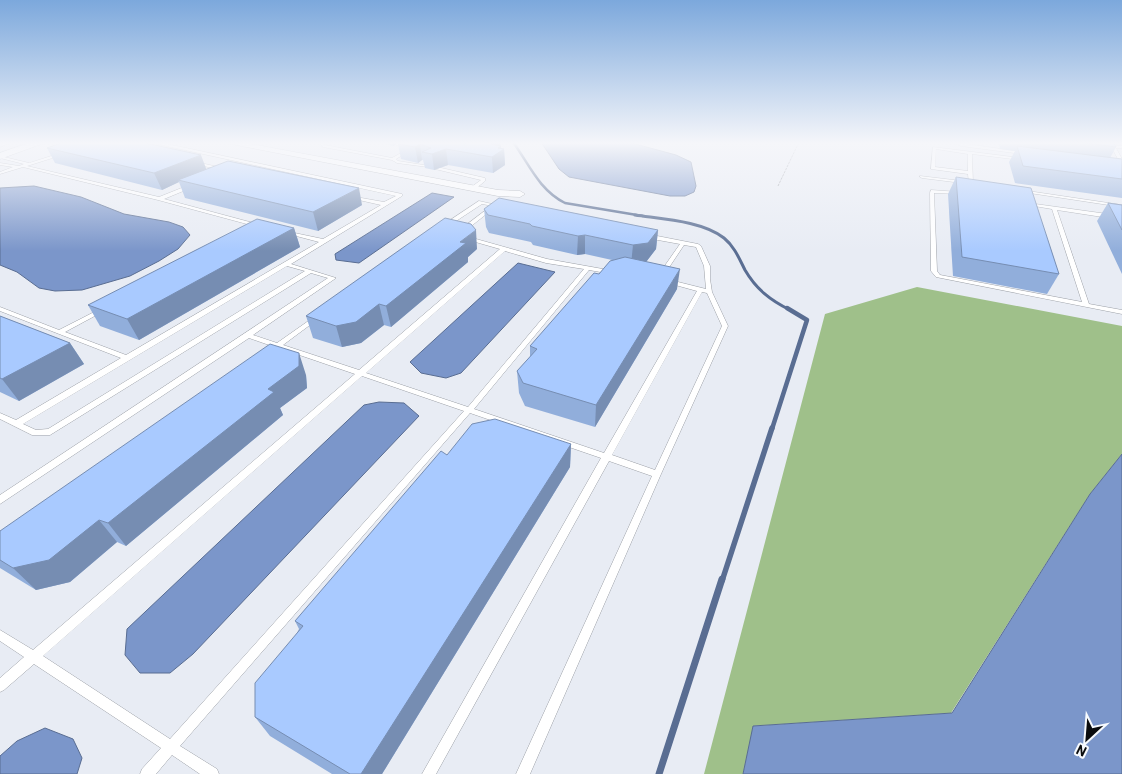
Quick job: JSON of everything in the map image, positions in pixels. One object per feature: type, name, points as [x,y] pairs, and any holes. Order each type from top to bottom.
[{"type":"street","points":[[419,178],[498,194],[520,194]]},
{"type":"lane","points":[[68,178],[264,226],[255,231]]},
{"type":"lane","points":[[16,424],[400,195],[319,178]]},
{"type":"lane","points":[[472,188],[482,181],[483,179],[479,178]]},
{"type":"lane","points":[[930,178],[980,185]]},
{"type":"lane","points":[[970,178],[971,184]]},
{"type":"lane","points":[[158,199],[193,185]]},
{"type":"lane","points":[[969,194],[941,190],[933,191],[932,193],[934,271],[938,276],[1122,312]]},
{"type":"lane","points":[[1018,190],[1122,206]]},
{"type":"lane","points":[[348,196],[385,204]]},
{"type":"lane","points":[[442,232],[481,202],[505,207]]},
{"type":"lane","points":[[1026,203],[1122,218]]},
{"type":"lane","points":[[496,205],[455,235],[546,261],[625,274]]},
{"type":"lane","points":[[1054,208],[1086,305]]},
{"type":"lane","points":[[281,230],[323,241]]},
{"type":"lane","points":[[522,774],[725,326],[709,292],[707,266],[698,246],[636,234]]},
{"type":"lane","points":[[683,243],[658,280],[709,292]]},
{"type":"lane","points":[[0,686],[504,249]]},
{"type":"lane","points":[[0,500],[333,278],[286,264]]},
{"type":"lane","points":[[148,774],[470,409],[588,268]]},
{"type":"lane","points":[[0,416],[35,433],[43,434],[59,428],[310,271]]},
{"type":"lane","points":[[429,774],[700,290]]},
{"type":"lane","points":[[60,332],[109,307]]},
{"type":"lane","points":[[0,309],[127,358]]},
{"type":"lane","points":[[262,357],[325,312]]},
{"type":"lane","points":[[248,336],[470,409],[657,474]]},
{"type":"lane","points":[[0,635],[212,774]]},
{"type":"path","points":[[778,186],[782,178]]},
{"type":"green space","points":[[917,287],[1122,326],[1122,454],[1090,494],[951,713],[754,726],[743,774],[704,774],[825,314]]},
{"type":"water","points":[[575,178],[694,178],[696,186],[694,192],[685,196],[670,196]]},
{"type":"water","points":[[34,186],[81,197],[124,214],[169,222],[183,227],[190,235],[178,249],[130,276],[82,290],[55,291],[39,288],[17,272],[0,265],[0,188]]},
{"type":"water","points":[[432,193],[454,197],[359,263],[336,260],[335,254]]},
{"type":"water","points":[[518,263],[555,272],[461,373],[446,378],[421,373],[410,362]]},
{"type":"water","points":[[379,402],[404,403],[419,416],[193,654],[170,673],[140,673],[125,655],[127,629],[364,405]]},
{"type":"water","points":[[1122,454],[1122,774],[743,774],[753,726],[952,713],[1090,494]]},
{"type":"water","points":[[45,728],[73,739],[82,758],[77,774],[0,774],[0,756],[17,741]]},
{"type":"building","points":[[183,178],[311,178],[359,188],[313,212],[178,180]]},
{"type":"building","points":[[956,178],[1031,188],[1059,274],[962,257]]},
{"type":"building","points":[[499,198],[658,230],[648,243],[633,245],[585,235],[578,236],[488,215],[484,209]]},
{"type":"building","points":[[1108,203],[1122,205],[1122,230]]},
{"type":"building","points":[[445,218],[471,224],[476,230],[460,242],[466,243],[386,306],[379,304],[356,322],[336,326],[306,316]]},
{"type":"building","points":[[257,219],[294,228],[127,319],[88,305]]},
{"type":"building","points":[[625,257],[680,269],[596,405],[523,383],[517,371],[537,349],[530,346],[594,273],[599,274],[610,261]]},
{"type":"building","points":[[0,316],[70,343],[2,379],[0,378]]},
{"type":"building","points":[[270,344],[299,353],[299,366],[268,389],[274,392],[108,523],[99,520],[49,560],[13,568],[0,560],[0,531]]},
{"type":"building","points":[[495,419],[571,444],[361,774],[350,774],[255,717],[255,683],[303,626],[295,621],[441,451],[447,455],[472,424]]},
{"type":"waterway","points":[[537,178],[548,191],[565,203],[643,216]]},
{"type":"waterway","points":[[635,215],[694,224],[715,232],[731,245],[749,277],[759,288],[770,298],[790,310]]},
{"type":"waterway","points":[[772,429],[807,320],[787,308]]},
{"type":"waterway","points":[[722,581],[772,428]]},
{"type":"waterway","points":[[659,774],[722,579]]}]
